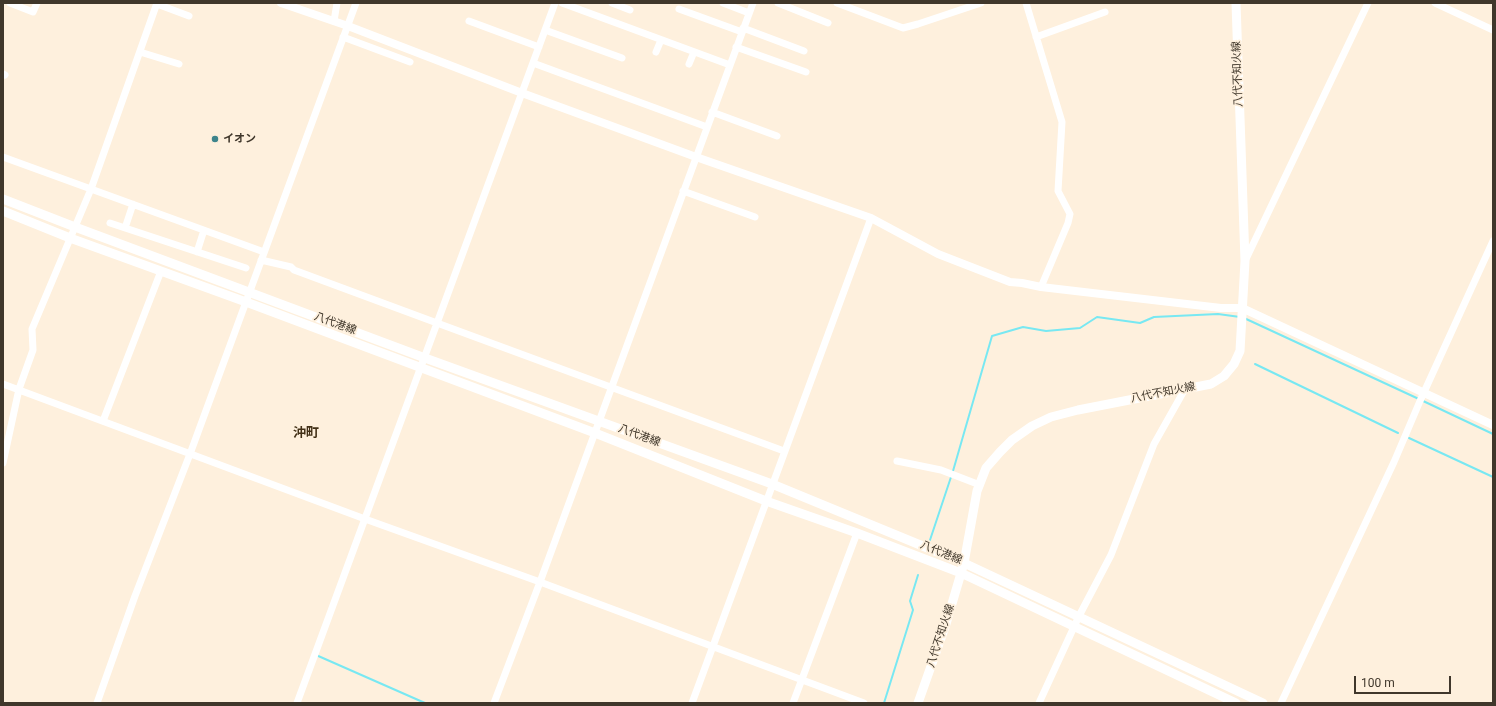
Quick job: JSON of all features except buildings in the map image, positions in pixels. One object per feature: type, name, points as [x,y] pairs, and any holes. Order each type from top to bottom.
[{"type":"main road","name":"八代不知火線","points":[[918,703],[946,624],[964,563],[977,491],[986,468],[1012,440],[1032,426],[1051,417],[1078,410],[1210,384],[1224,376],[1234,364],[1240,351],[1245,261],[1236,3]]},
{"type":"main road","name":"八代港線","points":[[3,199],[425,358],[772,484],[964,563],[1263,703]]},
{"type":"main road","name":"八代港線","points":[[3,211],[70,238],[246,302],[595,433],[766,501],[857,533],[961,573],[1236,703]]},
{"type":"street","points":[[10,3],[33,12],[37,3]]},
{"type":"street","points":[[281,3],[348,26],[522,93],[696,157],[871,218],[938,254],[1010,282],[1221,308],[1242,312],[1493,425]]},
{"type":"street","points":[[334,21],[337,3]]},
{"type":"street","points":[[97,703],[135,596],[190,454],[356,3]]},
{"type":"street","points":[[297,703],[555,3]]},
{"type":"street","points":[[562,3],[730,65]]},
{"type":"street","points":[[612,3],[630,10]]},
{"type":"street","points":[[723,3],[749,13]]},
{"type":"street","points":[[494,703],[753,3]]},
{"type":"street","points":[[778,3],[828,23]]},
{"type":"street","points":[[837,3],[903,28],[981,3]]},
{"type":"street","points":[[1026,3],[1062,122],[1058,191],[1070,214],[1068,223],[1041,287]]},
{"type":"street","points":[[1245,261],[1368,3]]},
{"type":"street","points":[[1435,3],[1493,30]]},
{"type":"street","points":[[3,464],[19,389],[33,350],[32,329],[91,189],[157,4],[189,16]]},
{"type":"street","points":[[679,9],[804,51]]},
{"type":"street","points":[[1036,37],[1105,12]]},
{"type":"street","points":[[469,21],[539,47]]},
{"type":"street","points":[[545,30],[622,58]]},
{"type":"street","points":[[343,37],[410,62]]},
{"type":"street","points":[[656,52],[661,40]]},
{"type":"street","points":[[736,47],[806,72]]},
{"type":"street","points":[[140,52],[179,64]]},
{"type":"street","points":[[689,64],[694,52]]},
{"type":"street","points":[[533,63],[707,127]]},
{"type":"street","points":[[712,112],[777,136]]},
{"type":"street","points":[[3,157],[264,252]]},
{"type":"street","points":[[683,191],[755,217]]},
{"type":"street","points":[[125,228],[133,204]]},
{"type":"street","points":[[692,703],[871,218]]},
{"type":"street","points":[[110,223],[246,268]]},
{"type":"street","points":[[197,252],[204,230]]},
{"type":"street","points":[[1281,703],[1394,462],[1420,401],[1493,241]]},
{"type":"street","points":[[261,260],[291,267],[294,270],[784,452]]},
{"type":"street","points":[[103,421],[161,272]]},
{"type":"street","points":[[3,384],[864,703]]},
{"type":"street","points":[[1039,703],[1079,616],[1111,555],[1154,444],[1185,389]]},
{"type":"street","points":[[897,461],[941,470],[980,485]]},
{"type":"street","points":[[793,703],[857,533]]},
{"type":"waterway","points":[[953,471],[992,336],[1023,327],[1046,331],[1080,328],[1097,317],[1140,323],[1154,317],[1218,314],[1240,317]]},
{"type":"waterway","points":[[1244,318],[1493,434]]},
{"type":"waterway","points":[[1255,364],[1398,433]]},
{"type":"waterway","points":[[1409,438],[1493,477]]},
{"type":"waterway","points":[[929,543],[951,477]]},
{"type":"waterway","points":[[884,703],[913,610],[910,601],[918,575]]},
{"type":"waterway","points":[[316,655],[425,703]]},
{"type":"place","name":"イオン","points":[[215,139]]},
{"type":"district","name":"沖町","points":[[306,434]]}]
